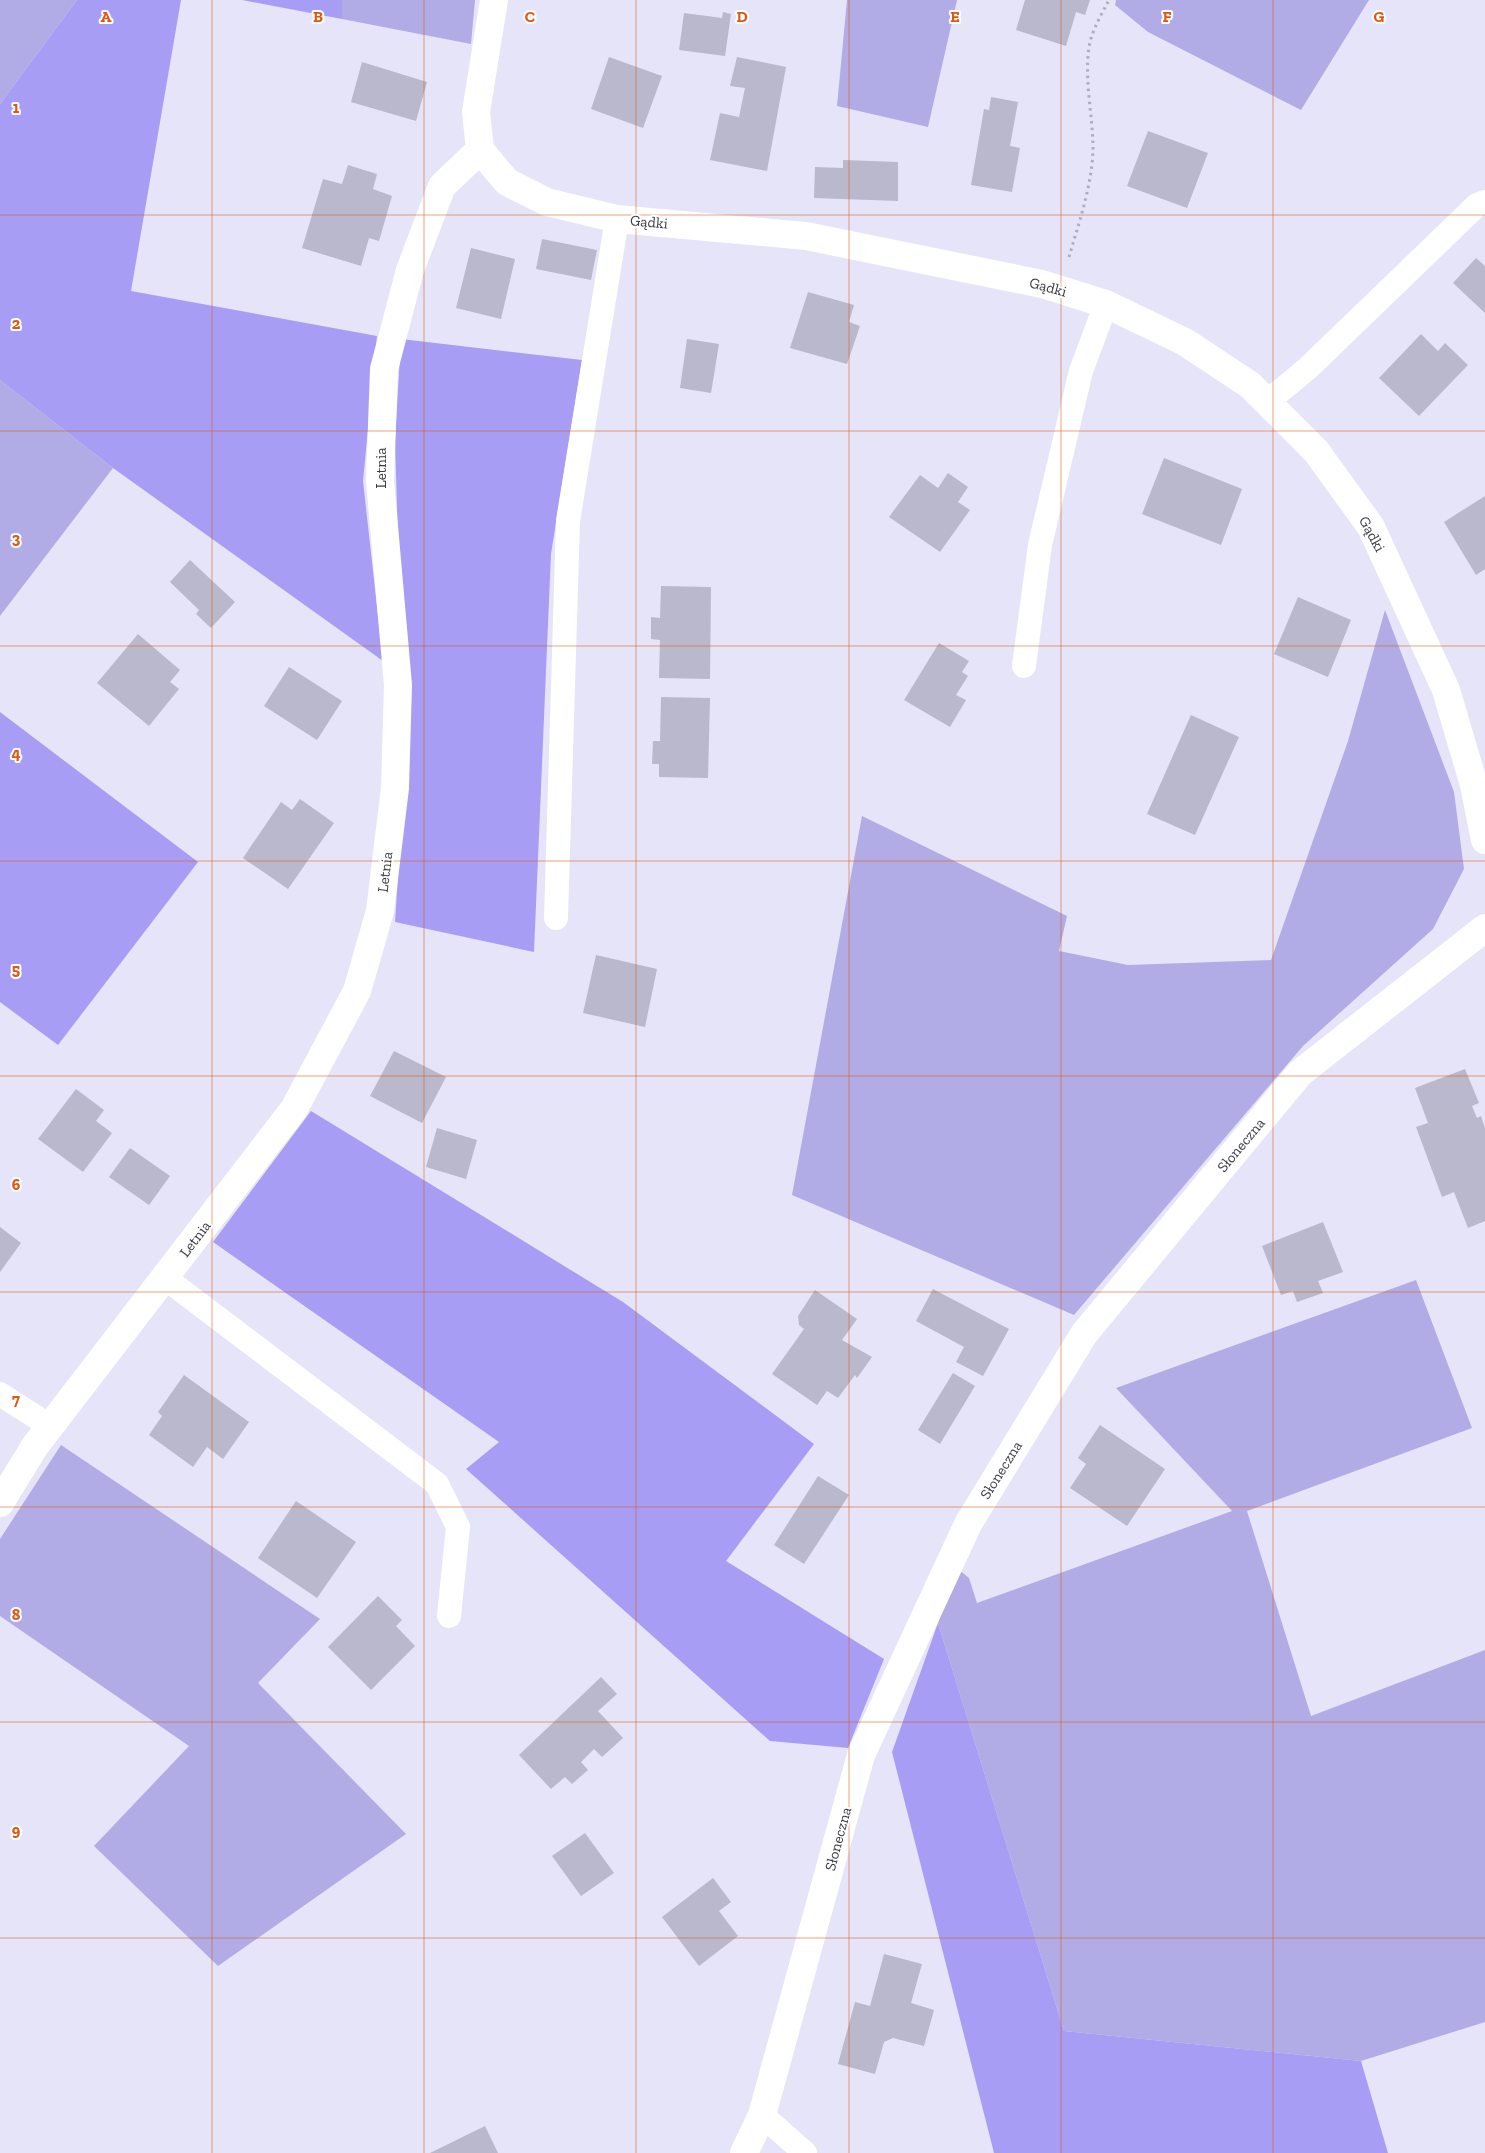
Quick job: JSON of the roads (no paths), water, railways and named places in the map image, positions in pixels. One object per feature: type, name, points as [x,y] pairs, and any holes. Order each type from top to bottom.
[{"type":"street","points":[[480,150],[476,112],[494,0]]},
{"type":"street","name":"Gądki","points":[[480,150],[507,182],[547,202],[617,219],[806,236],[1042,284],[1106,304],[1185,342],[1250,385],[1316,451],[1371,527],[1446,690],[1474,785],[1485,840]]},
{"type":"street","name":"Letnia","points":[[0,1503],[50,1426],[294,1109],[357,990],[380,911],[395,788],[398,685],[380,480],[384,369],[410,270],[442,186],[480,150]]},
{"type":"street","name":"Słoneczna","points":[[744,2153],[762,2115],[861,1755],[968,1524],[1084,1334],[1300,1073],[1485,928]]},
{"type":"lane","points":[[1267,402],[1308,368],[1477,205],[1485,202]]},
{"type":"lane","points":[[556,918],[568,521],[617,219]]},
{"type":"lane","points":[[1024,666],[1040,544],[1081,371],[1106,304]]},
{"type":"lane","points":[[165,1278],[437,1484],[458,1527],[449,1616]]},
{"type":"lane","points":[[0,1394],[50,1426]]},
{"type":"lane","points":[[762,2115],[805,2153]]}]
